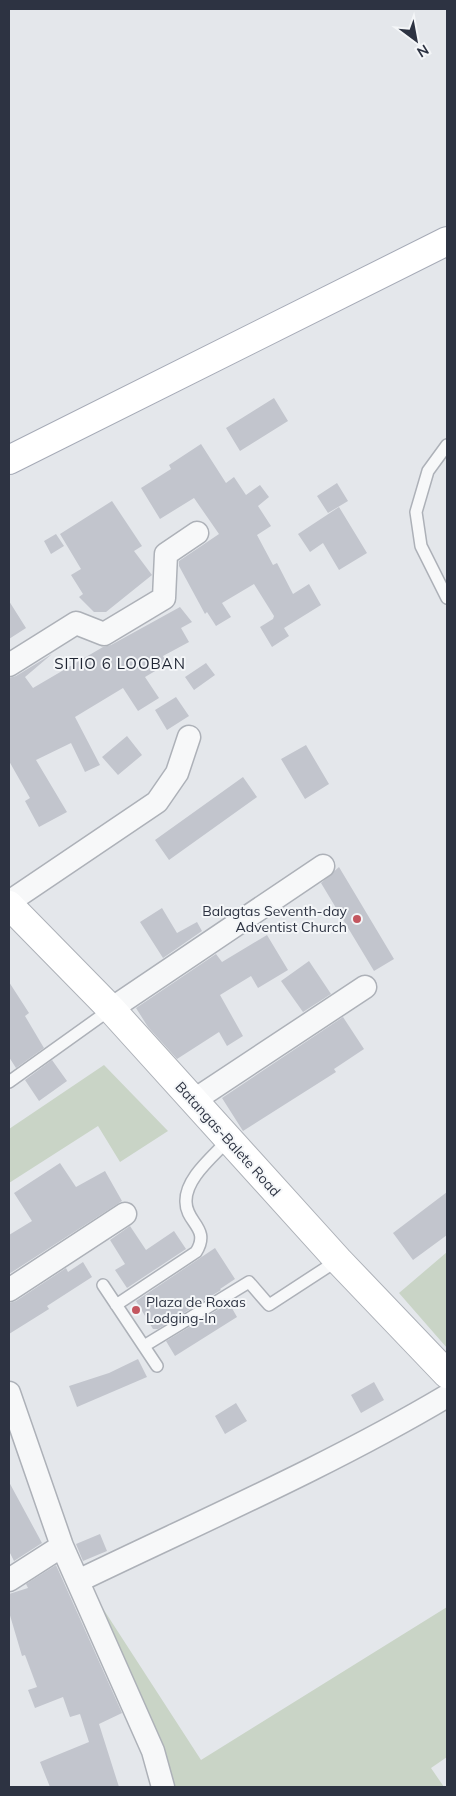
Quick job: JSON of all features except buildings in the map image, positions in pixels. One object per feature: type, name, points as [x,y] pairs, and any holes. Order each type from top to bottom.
[{"type":"main road","points":[[9,460],[447,242]]},
{"type":"main road","name":"Batangas-Balete Road","points":[[9,903],[111,1009],[338,1260],[447,1374]]},
{"type":"street","points":[[9,665],[76,623],[104,634],[164,598],[166,554],[197,534]]},
{"type":"street","points":[[9,903],[156,802],[178,773],[189,737]]},
{"type":"street","points":[[111,1009],[323,866]]},
{"type":"street","points":[[194,1101],[365,987]]},
{"type":"street","points":[[9,1290],[125,1214]]},
{"type":"street","points":[[9,1393],[62,1546],[153,1751],[162,1787]]},
{"type":"street","points":[[78,1581],[302,1474],[401,1424],[447,1396]]},
{"type":"street","points":[[9,1580],[62,1546]]},
{"type":"lane","points":[[447,446],[428,471],[416,512],[420,546],[447,598]]},
{"type":"lane","points":[[9,1082],[46,1058],[55,1047],[111,1009]]},
{"type":"lane","points":[[116,1305],[196,1252],[202,1243],[201,1232],[187,1210],[186,1201],[191,1182],[229,1139]]},
{"type":"lane","points":[[144,1346],[249,1282],[269,1305],[338,1260]]},
{"type":"lane","points":[[103,1285],[157,1366]]},
{"type":"green space","points":[[104,1065],[168,1131],[120,1162],[98,1126],[9,1183],[9,1129]]},
{"type":"green space","points":[[447,1252],[447,1348],[399,1293]]},
{"type":"green space","points":[[89,1587],[201,1760],[447,1607],[447,1757],[431,1768],[444,1787],[172,1787]]},
{"type":"place","name":"Balagtas Seventh-day Adventist Church","points":[[357,919]]},
{"type":"place","name":"Plaza de Roxas Lodging-In","points":[[136,1310]]},
{"type":"district","name":"SITIO 6 LOOBAN","points":[[120,664]]}]
